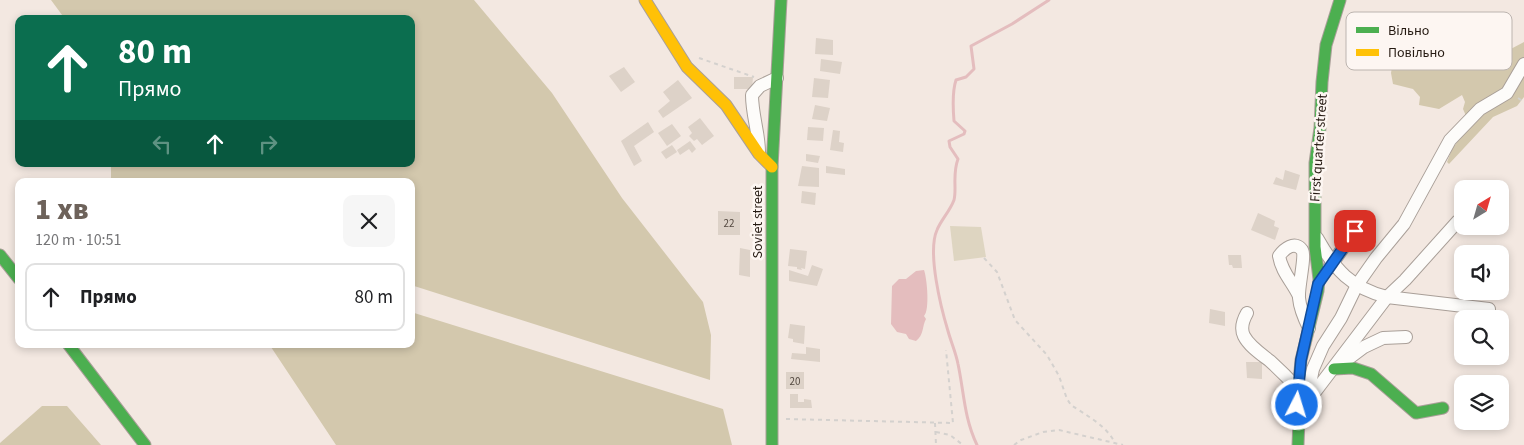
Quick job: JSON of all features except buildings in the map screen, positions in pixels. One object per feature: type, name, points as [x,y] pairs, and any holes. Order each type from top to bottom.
[{"type":"street","points":[[645,0],[687,67],[730,112],[759,154],[772,167]]},
{"type":"street","name":"Soviet street","points":[[772,445],[773,80],[781,0]]},
{"type":"street","name":"First quarter street","points":[[1298,445],[1299,419],[1297,405],[1301,360],[1318,284],[1315,234],[1315,163],[1320,128],[1322,82],[1326,45],[1340,0]]},
{"type":"street","points":[[1299,419],[1306,403],[1313,369],[1319,354],[1345,312],[1357,285],[1404,224],[1450,140],[1480,108],[1507,93],[1524,64]]},
{"type":"street","points":[[759,154],[759,139],[752,107],[752,96],[760,86],[773,80]]},
{"type":"street","points":[[730,112],[752,107]]},
{"type":"street","points":[[1306,403],[1334,369],[1387,297],[1405,280],[1454,225]]},
{"type":"street","points":[[1318,284],[1355,231]]},
{"type":"street","points":[[1315,234],[1332,263],[1344,277],[1372,293],[1387,297],[1489,309]]},
{"type":"street","points":[[0,255],[15,274]]},
{"type":"street","points":[[1299,296],[1301,314],[1309,328]]},
{"type":"street","points":[[1247,313],[1243,319],[1242,329],[1244,337],[1287,376],[1298,389]]},
{"type":"street","points":[[1334,369],[1364,347],[1383,338],[1406,337]]},
{"type":"street","points":[[71,348],[145,445]]},
{"type":"street","points":[[1334,369],[1354,368],[1373,376],[1389,388],[1406,407],[1416,413],[1443,408]]},
{"type":"path","points":[[676,50],[773,80]]},
{"type":"path","points":[[984,258],[997,272],[1015,320],[1047,355],[1059,376],[1071,405],[1105,430],[1115,443]]},
{"type":"path","points":[[771,419],[953,423],[946,350]]},
{"type":"path","points":[[935,423],[936,445]]},
{"type":"path","points":[[1014,445],[1021,440],[1043,432],[1059,430],[1123,445]]},
{"type":"path","points":[[936,432],[950,434],[963,445]]},
{"type":"shaded area","points":[[51,0],[474,0],[552,93],[622,198],[703,302],[711,335],[710,380],[415,286],[415,178],[111,178],[111,167],[415,167],[415,15],[62,15]]},
{"type":"shaded area","points":[[1524,42],[1524,97],[1517,106],[1493,117],[1449,164],[1447,162],[1452,149],[1470,125],[1463,109],[1465,102],[1462,95],[1439,109],[1419,105],[1420,97],[1413,89],[1393,84],[1392,70],[1512,70],[1512,48]]},
{"type":"shaded area","points":[[950,226],[981,227],[986,257],[954,261]]},
{"type":"shaded area","points":[[924,270],[927,294],[927,307],[924,316],[926,319],[920,336],[916,341],[909,339],[906,334],[897,332],[891,324],[892,286],[899,279],[906,279],[916,271]]},
{"type":"shaded area","points":[[415,313],[723,409],[732,445],[336,445],[272,348],[415,348]]},
{"type":"shaded area","points":[[42,406],[67,406],[101,445],[0,445]]},
{"type":"waterway","points":[[977,445],[967,415],[957,360],[942,309],[934,266],[934,240],[937,230],[955,195],[955,170],[958,159],[950,147],[949,141],[964,134],[965,131],[954,121],[954,90],[956,80],[966,77],[974,69],[971,46],[1012,24],[1049,0]]},
{"type":"traffic: fast","points":[[772,445],[772,167],[781,0]]},
{"type":"traffic: fast","points":[[1298,445],[1299,419],[1297,405],[1301,360],[1318,291],[1319,279],[1315,247],[1315,163],[1320,128],[1322,82],[1326,45],[1340,0]]},
{"type":"traffic: fast","points":[[0,255],[15,274]]},
{"type":"traffic: fast","points":[[71,348],[145,445]]},
{"type":"traffic: fast","points":[[1334,369],[1353,368],[1371,374],[1416,413],[1443,408]]},
{"type":"traffic: slow","points":[[645,0],[687,67],[726,105],[759,154],[772,167]]},
{"type":"route","points":[[1297,405],[1301,360],[1318,291],[1318,284],[1355,231]]}]
